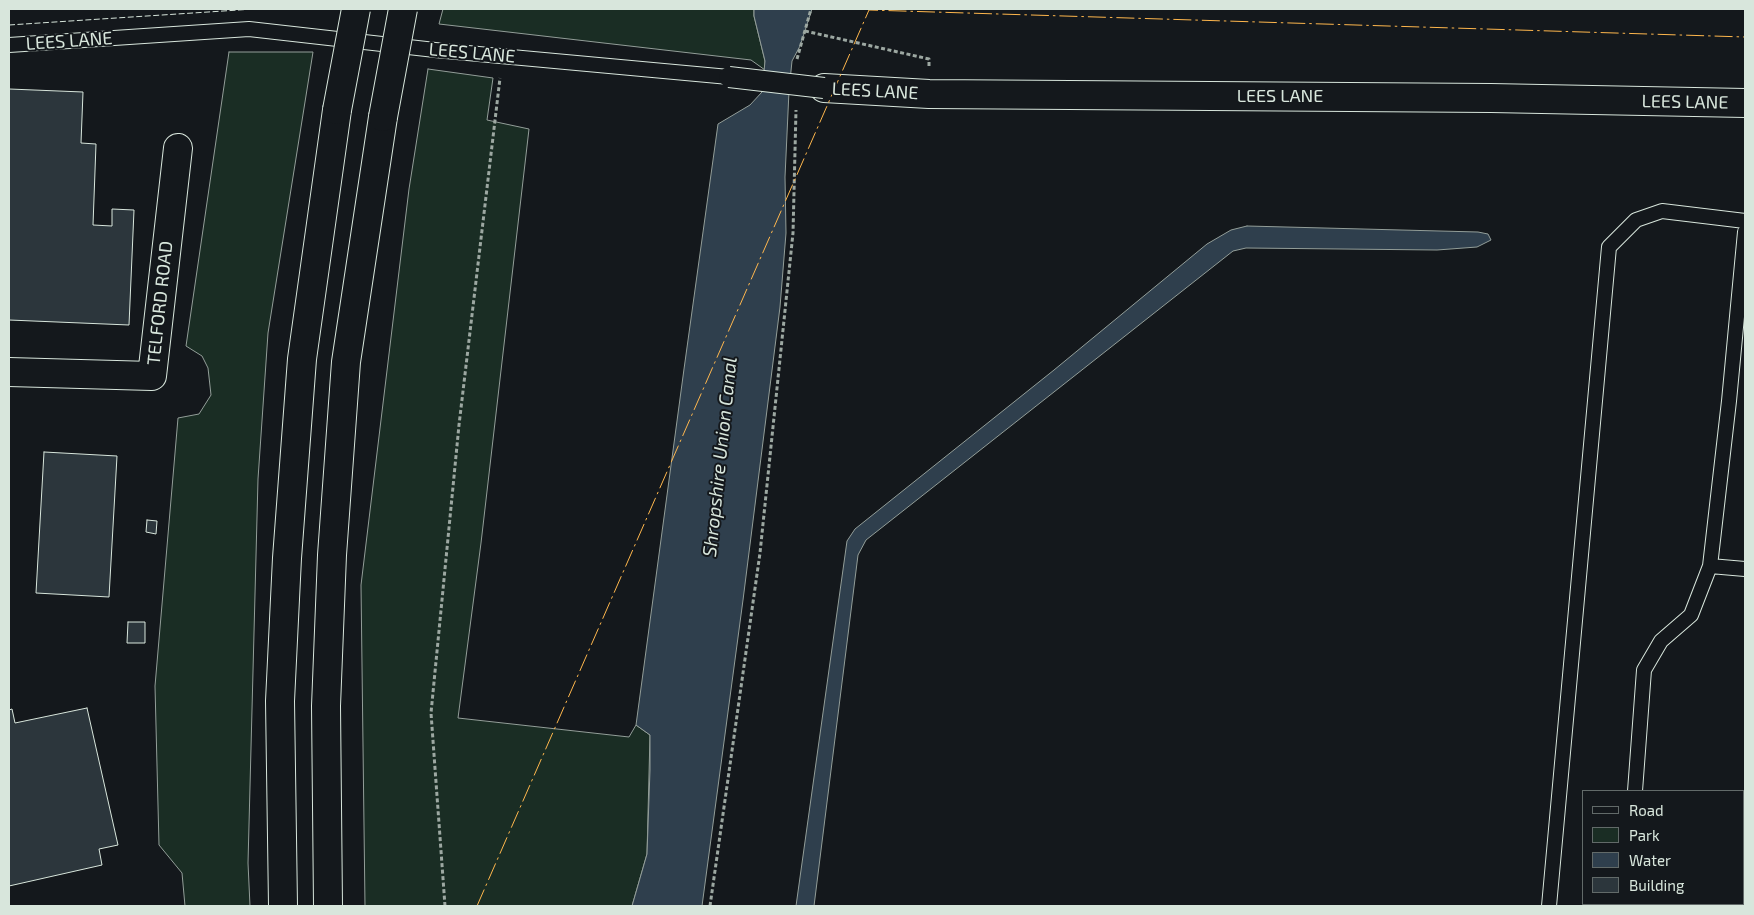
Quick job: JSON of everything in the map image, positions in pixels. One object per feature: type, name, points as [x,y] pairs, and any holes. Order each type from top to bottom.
[{"type":"main road","points":[[283,906],[280,701],[287,558],[302,359],[337,110],[356,9]]},
{"type":"main road","points":[[328,906],[326,706],[334,536],[346,362],[383,117],[403,9]]},
{"type":"main road","name":"LEES LANE","points":[[824,88],[928,94],[1481,98],[1745,103]]},
{"type":"main road","name":"TELFORD ROAD","points":[[9,372],[152,376],[178,148]]},
{"type":"street","name":"LEES LANE","points":[[729,77],[824,88]]},
{"type":"lane","name":"LEES LANE","points":[[9,45],[248,29],[435,50],[729,77]]},
{"type":"lane","points":[[1549,906],[1609,247],[1636,220],[1662,211],[1745,221]]},
{"type":"lane","points":[[1635,790],[1644,670],[1662,641],[1691,615],[1710,566],[1729,401],[1745,232]]},
{"type":"lane","points":[[1710,566],[1745,569]]},
{"type":"path","points":[[797,60],[812,9]]},
{"type":"path","points":[[805,31],[929,59],[928,94]]},
{"type":"path","points":[[445,906],[431,713],[459,425],[503,55]]},
{"type":"path","points":[[710,906],[760,553],[794,233],[796,110]]},
{"type":"green space","points":[[443,9],[754,9],[765,61],[765,70],[751,60],[439,24]]},
{"type":"green space","points":[[229,52],[313,52],[268,333],[258,479],[248,863],[250,906],[185,906],[182,873],[159,845],[155,686],[178,418],[199,414],[211,395],[208,368],[202,356],[186,346]]},
{"type":"green space","points":[[428,69],[493,78],[487,120],[529,129],[481,543],[458,718],[629,737],[636,725],[650,735],[647,854],[632,906],[365,906],[361,585],[409,189]]},
{"type":"water","name":"Shropshire Union Canal","points":[[754,9],[812,9],[800,46],[792,61],[785,177],[786,233],[780,307],[702,906],[632,906],[647,854],[650,770],[650,735],[636,725],[684,369],[718,124],[750,105],[762,92],[765,61]]},
{"type":"water","points":[[1247,226],[1478,232],[1488,234],[1491,240],[1477,247],[1437,250],[1246,248],[1233,251],[866,540],[858,555],[814,906],[796,906],[847,541],[855,529],[1054,370],[1207,244],[1231,230]]},
{"type":"building","points":[[9,89],[83,92],[81,143],[96,144],[93,225],[112,226],[112,209],[134,210],[129,325],[9,320]]},
{"type":"building","points":[[44,452],[117,456],[109,597],[36,593]]},
{"type":"building","points":[[147,520],[157,521],[156,534],[146,532]]},
{"type":"building","points":[[128,622],[145,622],[145,643],[127,643]]},
{"type":"building","points":[[87,708],[118,845],[99,849],[102,865],[9,886],[9,710],[12,709],[15,723]]},
{"type":"building","points":[[1745,877],[1745,906],[1743,906],[1744,905]]},
{"type":"fence","points":[[9,25],[254,9]]},
{"type":"power","points":[[477,906],[869,10],[1745,37]]}]
